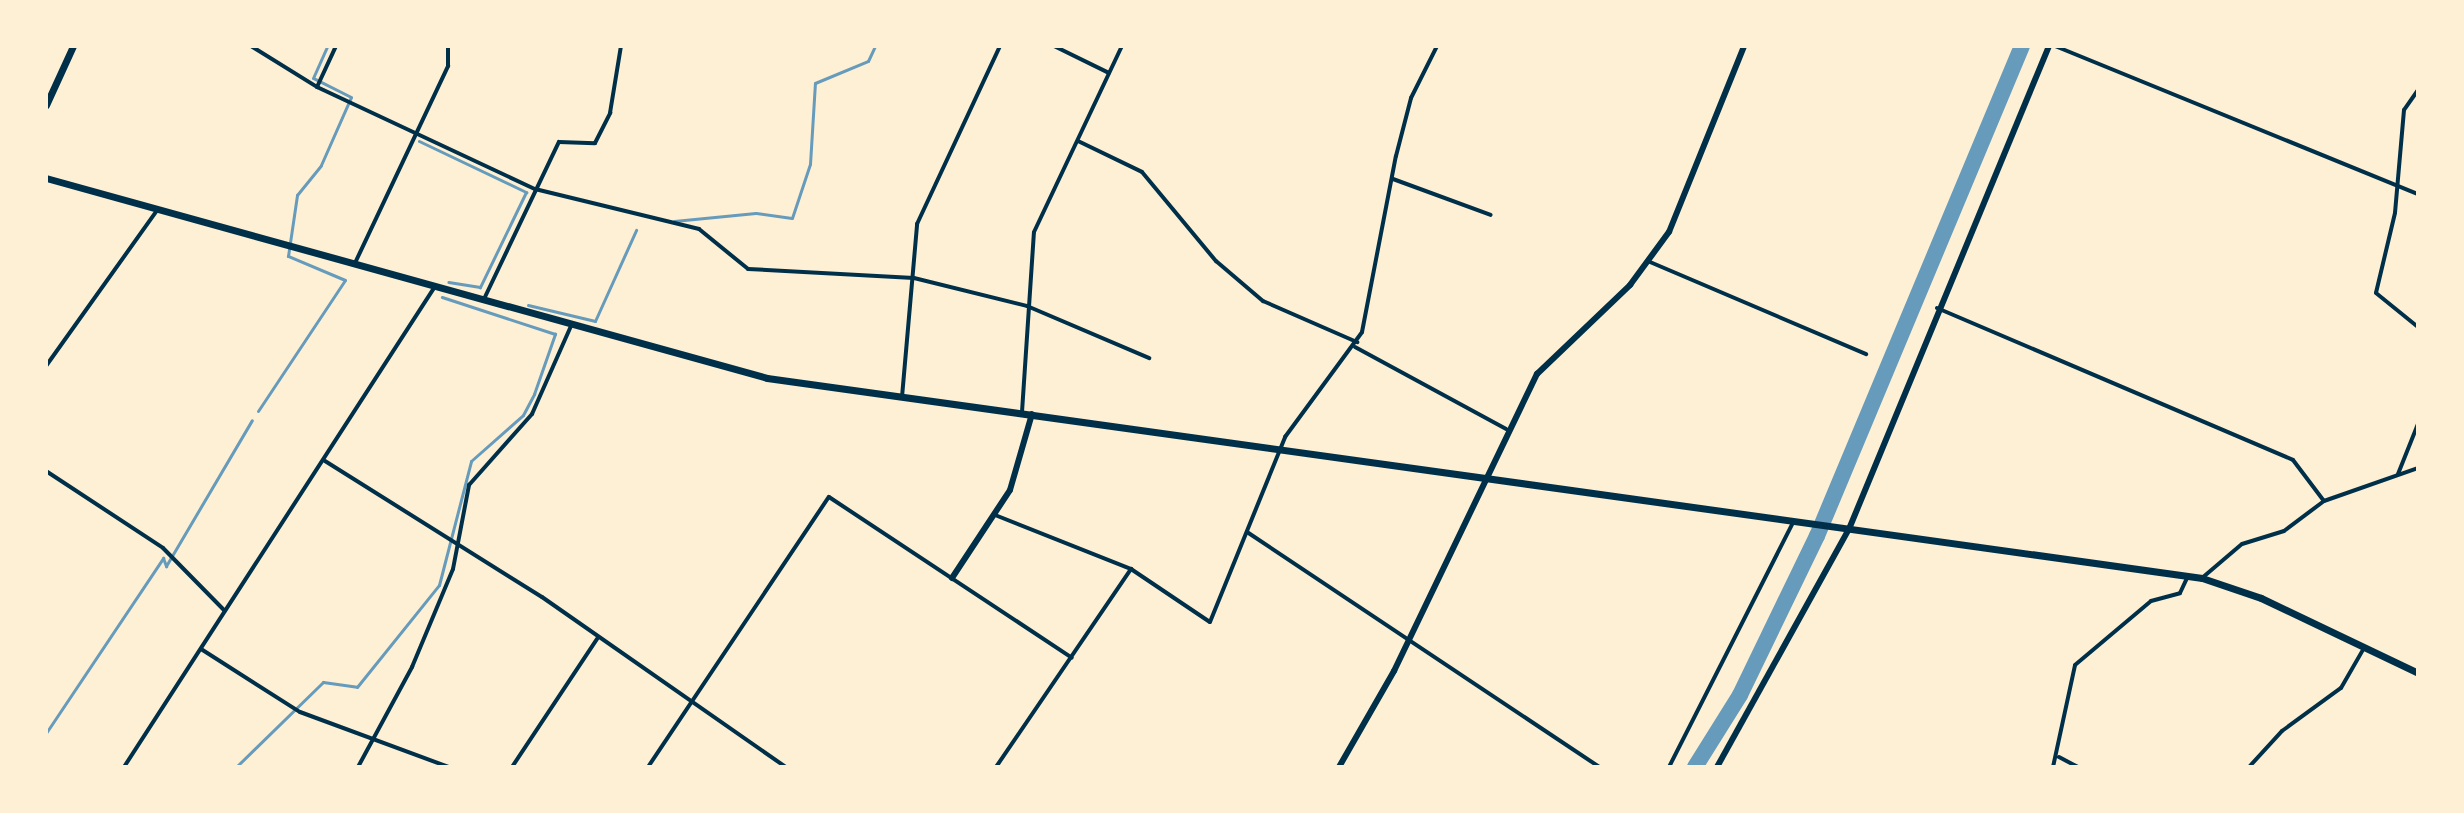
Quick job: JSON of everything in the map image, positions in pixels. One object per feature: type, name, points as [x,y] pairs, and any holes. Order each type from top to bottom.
[{"type":"main road","points":[[46,105],[70,47]]},
{"type":"main road","points":[[46,178],[483,302],[767,378],[1022,412],[1481,480],[2202,578],[2418,673]]},
{"type":"street","points":[[251,46],[317,87],[535,189],[699,229],[748,269],[914,278],[1027,306],[1149,358]]},
{"type":"street","points":[[317,87],[336,46]]},
{"type":"street","points":[[355,264],[448,66],[448,46]]},
{"type":"street","points":[[483,302],[559,142],[595,143],[610,113],[621,46]]},
{"type":"street","points":[[902,397],[917,224],[1000,46]]},
{"type":"street","points":[[1054,46],[1109,73]]},
{"type":"street","points":[[1022,412],[1034,232],[1122,46]]},
{"type":"street","points":[[994,515],[1131,569],[1210,622],[1282,450],[1356,344],[1411,98],[1437,46]]},
{"type":"street","points":[[1339,767],[1409,641],[1481,480],[1537,374],[1650,262],[1744,46]]},
{"type":"street","points":[[1717,767],[1849,529],[1937,308],[2052,46],[2395,189],[2418,194]]},
{"type":"street","points":[[2418,90],[2404,110],[2395,189],[2376,293],[2418,327]]},
{"type":"street","points":[[1078,141],[1142,172],[1216,261],[1263,301],[1356,344],[1506,429]]},
{"type":"street","points":[[1393,179],[1491,215]]},
{"type":"street","points":[[46,366],[158,209]]},
{"type":"street","points":[[1650,262],[1866,354]]},
{"type":"street","points":[[124,767],[325,461],[434,288]]},
{"type":"street","points":[[1937,308],[2293,460],[2324,501]]},
{"type":"street","points":[[358,767],[421,650],[459,548],[469,485],[532,414],[571,326]]},
{"type":"street","points":[[952,578],[1010,490],[1032,414]]},
{"type":"street","points":[[2398,474],[2418,424]]},
{"type":"street","points":[[325,461],[786,767]]},
{"type":"street","points":[[2202,578],[2232,550],[2284,531],[2324,501],[2418,468]]},
{"type":"street","points":[[46,471],[163,548],[225,611]]},
{"type":"street","points":[[648,767],[829,497],[1072,658]]},
{"type":"street","points":[[1669,767],[1797,521]]},
{"type":"street","points":[[1247,532],[1599,767]]},
{"type":"street","points":[[996,767],[1131,569]]},
{"type":"street","points":[[2053,767],[2059,757],[2075,665],[2151,601],[2183,590],[2188,576]]},
{"type":"street","points":[[512,767],[597,639]]},
{"type":"street","points":[[2249,767],[2282,731],[2341,688],[2364,648]]},
{"type":"street","points":[[201,649],[300,712],[449,767]]},
{"type":"street","points":[[2059,757],[2078,767]]},
{"type":"waterway","points":[[258,411],[345,280],[288,256],[297,195],[321,165],[351,97],[313,78],[327,46]]},
{"type":"waterway","points":[[674,221],[756,213],[792,218],[810,164],[815,83],[868,61],[875,46]]},
{"type":"waterway","points":[[1695,767],[1740,695],[1817,536],[2022,46]]},
{"type":"waterway","points":[[419,141],[526,192],[480,287],[448,282]]},
{"type":"waterway","points":[[528,305],[595,321],[636,230]]},
{"type":"waterway","points":[[236,767],[323,682],[357,687],[439,585],[471,461],[523,415],[534,394],[555,334],[442,297]]},
{"type":"waterway","points":[[46,733],[163,558],[166,566],[252,420]]}]
